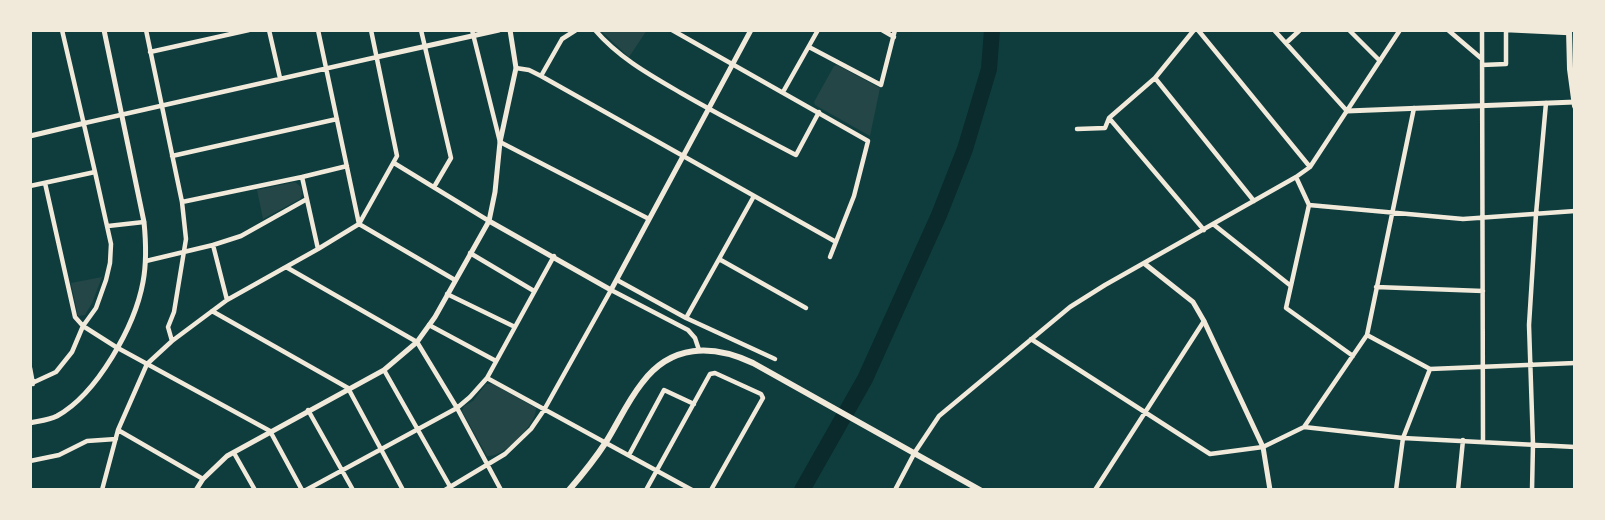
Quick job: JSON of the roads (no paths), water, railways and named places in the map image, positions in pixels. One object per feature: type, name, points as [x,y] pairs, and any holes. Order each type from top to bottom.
[{"type":"main road","points":[[1569,32],[1570,69],[1575,103]]},
{"type":"main road","points":[[569,490],[606,442],[631,399],[652,370],[675,357],[699,350],[715,350],[732,354],[791,384],[980,490]]},
{"type":"street","points":[[30,368],[32,384],[56,372],[72,352],[83,326],[96,308],[110,263],[111,244],[108,226],[62,30]]},
{"type":"street","points":[[30,423],[55,417],[76,403],[96,381],[132,319],[143,283],[146,261],[144,222],[104,30]]},
{"type":"street","points":[[146,30],[182,202],[186,239],[174,312],[168,327],[172,341]]},
{"type":"street","points":[[150,52],[249,30]]},
{"type":"street","points":[[269,30],[280,78]]},
{"type":"street","points":[[318,30],[359,224],[455,280]]},
{"type":"street","points":[[102,490],[118,430],[147,364],[172,341],[227,300],[359,224],[397,156],[371,30]]},
{"type":"street","points":[[421,30],[451,158],[434,187]]},
{"type":"street","points":[[30,134],[425,46],[473,32],[499,30]]},
{"type":"street","points":[[196,490],[203,479],[234,453],[270,431],[384,370],[417,342],[429,325],[489,221],[495,192],[500,142],[516,68],[510,30]]},
{"type":"street","points":[[541,76],[562,39],[576,30]]},
{"type":"street","points":[[595,30],[634,65],[708,109],[796,155],[819,112]]},
{"type":"street","points":[[672,30],[868,141],[854,196],[830,257]]},
{"type":"street","points":[[681,36],[684,30]]},
{"type":"street","points":[[445,490],[488,465],[521,441],[544,410],[617,280],[751,30]]},
{"type":"street","points":[[783,92],[818,30]]},
{"type":"street","points":[[882,30],[894,37]]},
{"type":"street","points":[[809,47],[881,85],[895,30]]},
{"type":"street","points":[[1077,129],[1105,128],[1109,118],[1155,78],[1196,30],[1310,167]]},
{"type":"street","points":[[1274,30],[1347,111]]},
{"type":"street","points":[[1286,43],[1300,30]]},
{"type":"street","points":[[1349,30],[1380,62]]},
{"type":"street","points":[[895,490],[915,452],[939,416],[1070,307],[1310,167],[1400,30]]},
{"type":"street","points":[[1448,30],[1482,62],[1506,64],[1506,30],[1569,32]]},
{"type":"street","points":[[1482,30],[1483,441]]},
{"type":"street","points":[[473,32],[500,142],[649,219]]},
{"type":"street","points":[[516,68],[529,70],[541,76],[836,242]]},
{"type":"street","points":[[1155,78],[1254,201]]},
{"type":"street","points":[[1533,490],[1532,364],[1529,325],[1546,103]]},
{"type":"street","points":[[1347,111],[1575,103]]},
{"type":"street","points":[[1031,339],[1210,454],[1263,447],[1305,427],[1367,335],[1414,108]]},
{"type":"street","points":[[1109,118],[1204,230]]},
{"type":"street","points":[[172,156],[337,119]]},
{"type":"street","points":[[394,162],[489,221],[611,290],[688,330],[695,338],[699,350]]},
{"type":"street","points":[[182,202],[347,166]]},
{"type":"street","points":[[30,186],[95,172]]},
{"type":"street","points":[[302,177],[318,249]]},
{"type":"street","points":[[1296,177],[1309,205],[1286,308],[1353,356]]},
{"type":"street","points":[[45,183],[75,316],[83,326],[116,347],[270,431],[304,490],[418,430],[457,408],[470,397],[487,378],[554,256]]},
{"type":"street","points":[[686,318],[754,196]]},
{"type":"street","points":[[146,261],[185,253],[241,236],[307,200]]},
{"type":"street","points":[[1309,205],[1463,219],[1575,211]]},
{"type":"street","points":[[108,226],[144,222]]},
{"type":"street","points":[[1213,224],[1291,286]]},
{"type":"street","points":[[213,245],[227,300]]},
{"type":"street","points":[[470,253],[534,291]]},
{"type":"street","points":[[719,259],[806,308]]},
{"type":"street","points":[[1145,264],[1193,302],[1204,321],[1263,447],[1270,490]]},
{"type":"street","points":[[286,267],[417,342],[457,408],[501,490]]},
{"type":"street","points":[[617,280],[686,318],[776,359]]},
{"type":"street","points":[[1376,287],[1483,291]]},
{"type":"street","points":[[447,294],[515,327]]},
{"type":"street","points":[[212,311],[348,388],[403,490]]},
{"type":"street","points":[[1095,490],[1204,321]]},
{"type":"street","points":[[429,325],[496,361]]},
{"type":"street","points":[[1367,335],[1430,369],[1575,363]]},
{"type":"street","points":[[1396,490],[1403,438],[1430,369]]},
{"type":"street","points":[[384,370],[451,488]]},
{"type":"street","points":[[646,490],[712,373],[761,394],[763,398],[711,490]]},
{"type":"street","points":[[487,378],[692,490]]},
{"type":"street","points":[[629,455],[664,390],[694,404]]},
{"type":"street","points":[[308,410],[353,490]]},
{"type":"street","points":[[1305,427],[1403,438],[1575,447]]},
{"type":"street","points":[[118,430],[203,479]]},
{"type":"street","points":[[30,461],[59,455],[87,441],[116,439]]},
{"type":"street","points":[[1458,490],[1463,440]]},
{"type":"street","points":[[234,453],[255,490]]},
{"type":"waterway","points":[[802,490],[865,379],[939,215],[965,149],[989,69],[992,30]]}]
